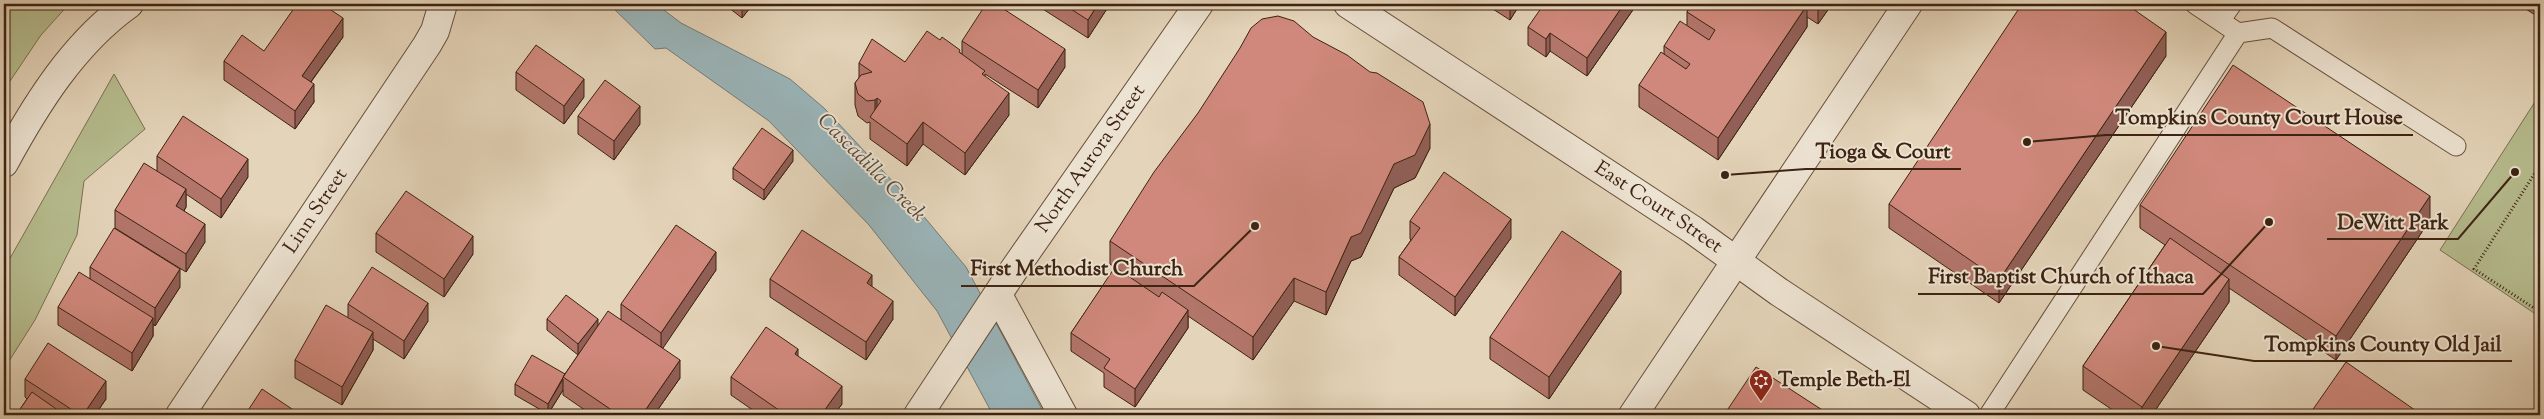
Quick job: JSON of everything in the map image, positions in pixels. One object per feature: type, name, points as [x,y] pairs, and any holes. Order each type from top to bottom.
[{"type":"street","points":[[4,162],[50,87],[80,47],[106,20],[129,4]]},
{"type":"street","name":"Linn Street","points":[[180,415],[427,45],[435,31],[443,4]]},
{"type":"street","name":"North Aurora Street","points":[[918,415],[998,294],[1199,4]]},
{"type":"street","name":"East Court Street","points":[[1348,4],[1693,230],[1736,261],[1966,415]]},
{"type":"street","points":[[1633,415],[1908,4]]},
{"type":"street","points":[[998,294],[1063,415]]},
{"type":"lane","points":[[2195,4],[2238,33],[2272,28],[2456,146]]},
{"type":"lane","points":[[2220,21],[2232,4]]},
{"type":"lane","points":[[1989,415],[2238,33]]},
{"type":"path","points":[[2540,165],[2474,269],[2540,312]]},
{"type":"green space","points":[[4,4],[69,4],[41,35],[4,90]]},
{"type":"green space","points":[[114,74],[145,129],[84,181],[77,235],[35,320],[4,369],[4,269]]},
{"type":"green space","points":[[2540,94],[2540,317],[2440,250]]},
{"type":"water","name":"Cascadilla Creek","points":[[609,4],[656,4],[681,23],[790,79],[824,108],[910,200],[966,267],[1045,415],[993,415],[937,311],[869,225],[769,121],[666,48],[655,49]]},
{"type":"building","points":[[297,4],[322,4],[343,18],[302,76],[314,84],[295,111],[224,61],[242,35],[264,51]]},
{"type":"building","points":[[986,4],[996,4],[1065,49],[1038,90],[962,41]]},
{"type":"building","points":[[1063,4],[1098,4],[1088,20]]},
{"type":"building","points":[[1544,4],[1550,4],[1556,8],[1559,4],[1624,4],[1587,58],[1550,33],[1546,39],[1528,27]]},
{"type":"building","points":[[1692,4],[1807,5],[1718,138],[1639,85],[1661,52],[1686,69],[1690,64],[1664,46],[1680,21],[1709,40],[1715,30],[1687,12]]},
{"type":"building","points":[[2022,4],[2126,4],[2166,32],[1999,280],[1889,204]]},
{"type":"building","points":[[1278,16],[1294,21],[1313,37],[1347,55],[1370,72],[1377,73],[1423,102],[1430,124],[1415,155],[1394,164],[1361,233],[1351,237],[1326,292],[1294,278],[1253,337],[1110,241],[1154,172],[1198,113],[1251,28],[1262,19]]},
{"type":"building","points":[[927,31],[940,40],[942,37],[960,50],[959,52],[985,71],[982,74],[1009,93],[965,153],[923,122],[907,144],[870,117],[881,101],[877,98],[867,101],[858,94],[855,83],[861,75],[872,72],[859,63],[872,39],[905,62]]},
{"type":"building","points":[[536,45],[584,79],[564,106],[516,72]]},
{"type":"building","points":[[2233,65],[2430,196],[2336,336],[2140,205]]},
{"type":"building","points":[[605,80],[640,106],[614,141],[578,116]]},
{"type":"building","points":[[183,116],[248,159],[221,199],[157,156]]},
{"type":"building","points":[[762,128],[793,150],[764,190],[733,168]]},
{"type":"building","points":[[144,163],[186,189],[176,206],[205,224],[186,254],[115,210]]},
{"type":"building","points":[[1444,172],[1511,219],[1455,297],[1399,257],[1420,228],[1410,221]]},
{"type":"building","points":[[406,191],[473,236],[444,279],[376,233]]},
{"type":"building","points":[[676,225],[716,252],[661,333],[621,304]]},
{"type":"building","points":[[114,228],[180,269],[155,308],[90,267]]},
{"type":"building","points":[[802,230],[872,275],[867,283],[893,301],[866,342],[770,279]]},
{"type":"building","points":[[1562,231],[1621,271],[1549,377],[1490,337]]},
{"type":"building","points":[[2170,238],[2229,279],[2142,407],[2083,366]]},
{"type":"building","points":[[372,267],[428,303],[404,341],[348,304]]},
{"type":"building","points":[[1115,267],[1159,297],[1162,292],[1188,310],[1135,389],[1104,368],[1110,359],[1071,333]]},
{"type":"building","points":[[79,272],[153,318],[132,353],[58,307]]},
{"type":"building","points":[[566,295],[598,319],[578,344],[547,319]]},
{"type":"building","points":[[326,305],[373,332],[342,387],[295,360]]},
{"type":"building","points":[[608,311],[680,360],[642,415],[619,415],[563,377]]},
{"type":"building","points":[[766,327],[798,349],[795,354],[842,386],[821,415],[786,415],[731,377]]},
{"type":"building","points":[[48,343],[106,381],[83,415],[80,415],[25,379]]},
{"type":"building","points":[[532,355],[565,374],[548,404],[515,384]]},
{"type":"building","points":[[2346,362],[2422,415],[2309,415]]},
{"type":"building","points":[[1756,367],[1830,415],[1724,415]]},
{"type":"building","points":[[262,389],[301,415],[245,415]]},
{"type":"building","points":[[32,392],[62,413],[60,415],[16,415]]},
{"type":"building","points":[[697,409],[706,415],[693,415]]},
{"type":"place","name":"Tompkins County Court House","points":[[2027,142]]},
{"type":"place","name":"DeWitt Park","points":[[2515,172]]},
{"type":"place","name":"Tioga & Court","points":[[1725,175]]},
{"type":"place","name":"First Baptist Church of Ithaca","points":[[2269,222]]},
{"type":"place","name":"First Methodist Church","points":[[1255,226]]},
{"type":"place","name":"Tompkins County Old Jail","points":[[2156,346]]},
{"type":"place","name":"Temple Beth-El","points":[[1761,402]]}]
